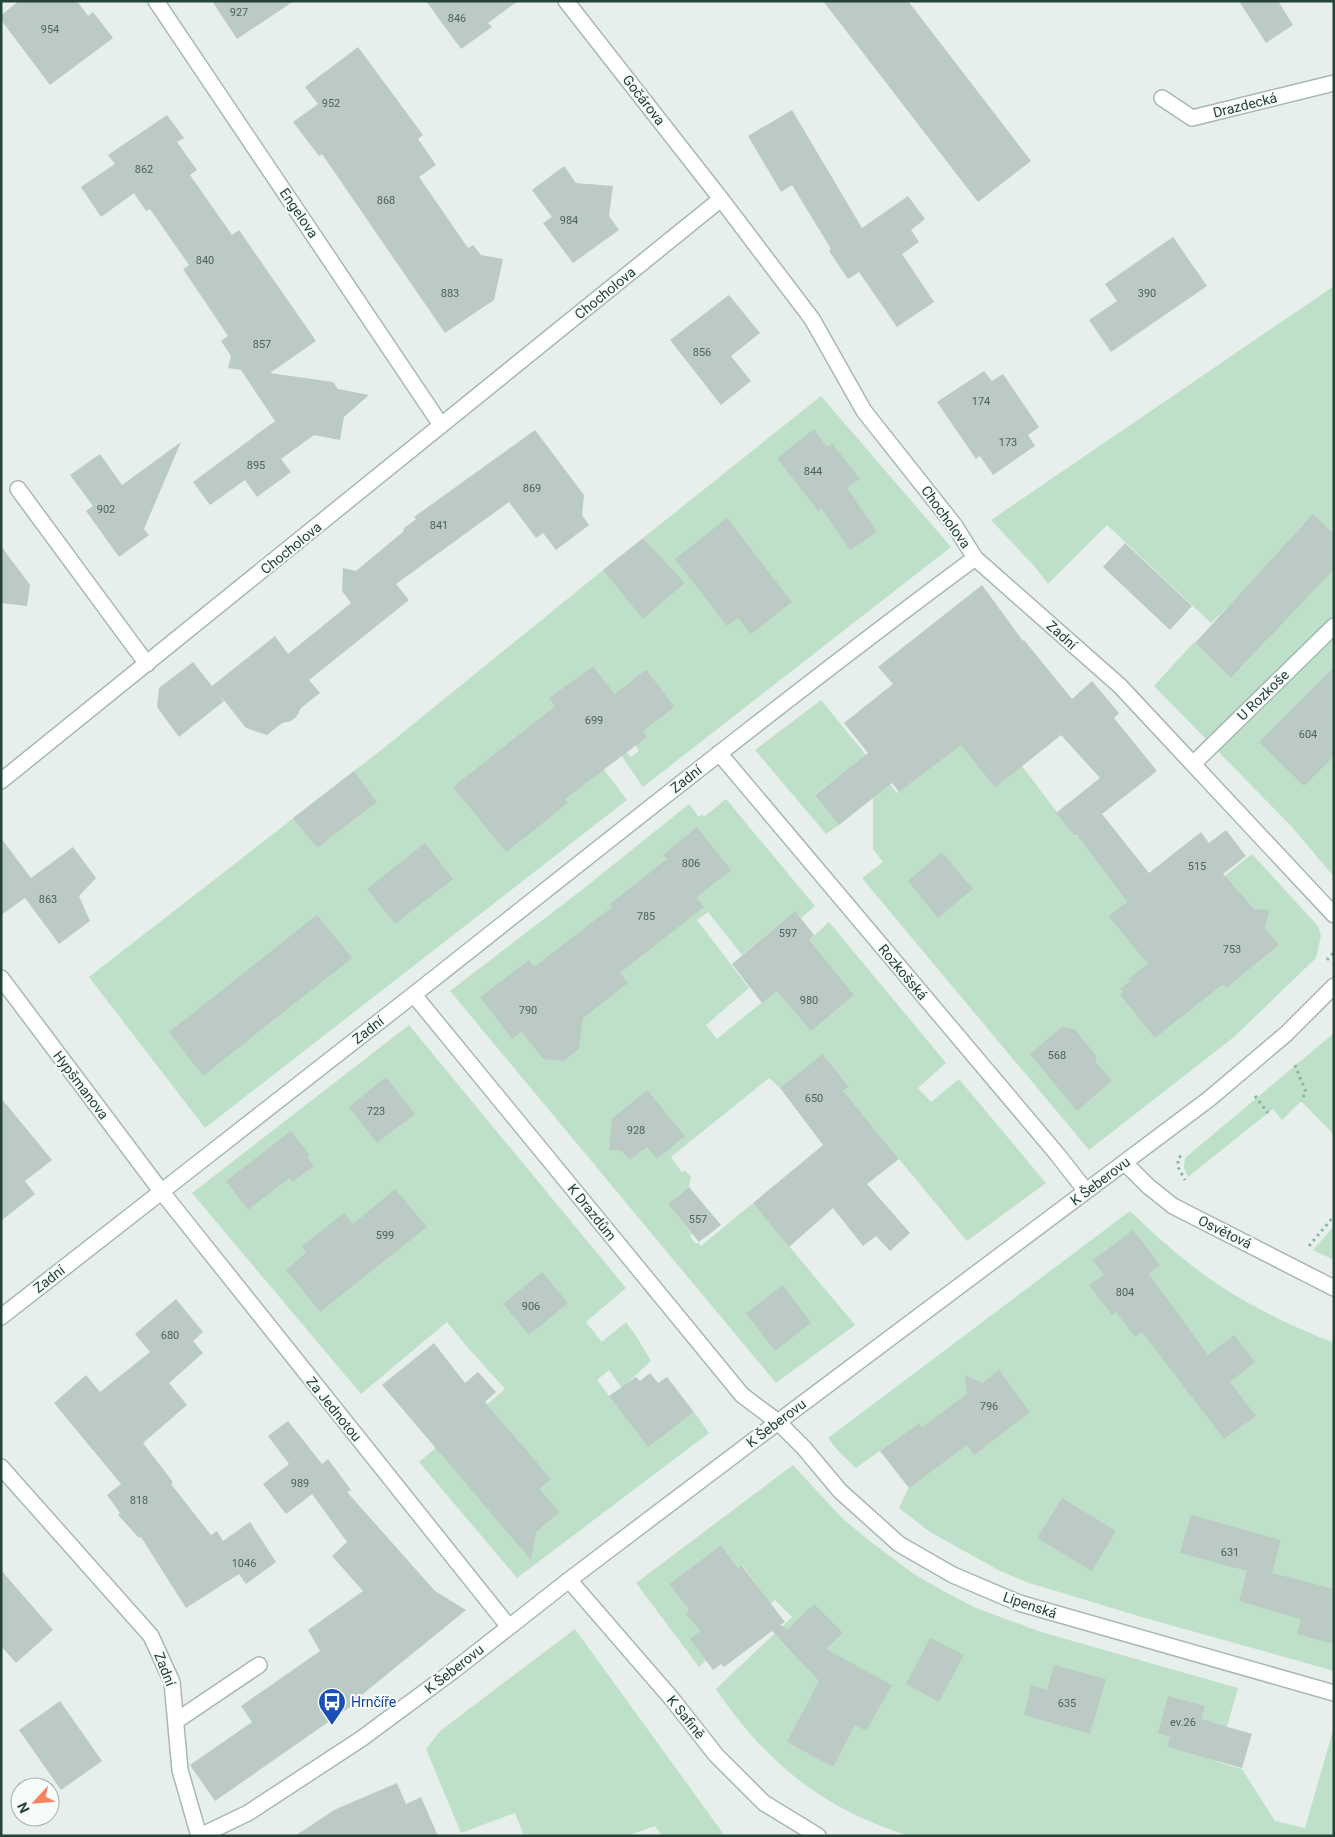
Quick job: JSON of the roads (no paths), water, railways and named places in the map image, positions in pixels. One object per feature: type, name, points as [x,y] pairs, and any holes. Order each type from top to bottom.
[{"type":"street","name":"Engelova","points":[[156,1],[441,425]]},
{"type":"street","name":"Gočárova","points":[[566,1],[721,199]]},
{"type":"street","name":"Drazdecká","points":[[1162,98],[1192,118],[1334,83]]},
{"type":"street","name":"Chocholova","points":[[1,781],[721,199],[812,318],[864,411],[956,526],[975,558]]},
{"type":"street","points":[[18,489],[147,664]]},
{"type":"street","name":"Zadní","points":[[1,1317],[414,995],[719,753],[975,558],[1120,686],[1334,915]]},
{"type":"street","name":"U Rozkoše","points":[[1193,764],[1334,626]]},
{"type":"street","name":"Rozkošská","points":[[719,753],[1086,1191]]},
{"type":"street","name":"Hypšmanova","points":[[1,978],[161,1191]]},
{"type":"street","name":"K Šeberovu","points":[[199,1836],[248,1813],[361,1740],[778,1422],[1209,1099],[1286,1034],[1334,986]]},
{"type":"street","name":"K Drazdům","points":[[414,995],[742,1395],[778,1422]]},
{"type":"street","name":"Osvětová","points":[[1126,1163],[1148,1186],[1173,1206],[1334,1288]]},
{"type":"street","name":"Za Jednotou","points":[[161,1191],[509,1627]]},
{"type":"street","name":"Lipenská","points":[[778,1422],[804,1448],[840,1491],[899,1544],[953,1575],[1019,1603],[1334,1693]]},
{"type":"street","name":"Zadní","points":[[1,1467],[151,1636],[172,1682],[180,1770],[199,1836]]},
{"type":"street","name":"K Safině","points":[[569,1580],[672,1699],[716,1754],[764,1803],[818,1836]]},
{"type":"street","points":[[176,1721],[259,1666]]},
{"type":"place","name":"Hrnčíře","points":[[332,1726]]}]
